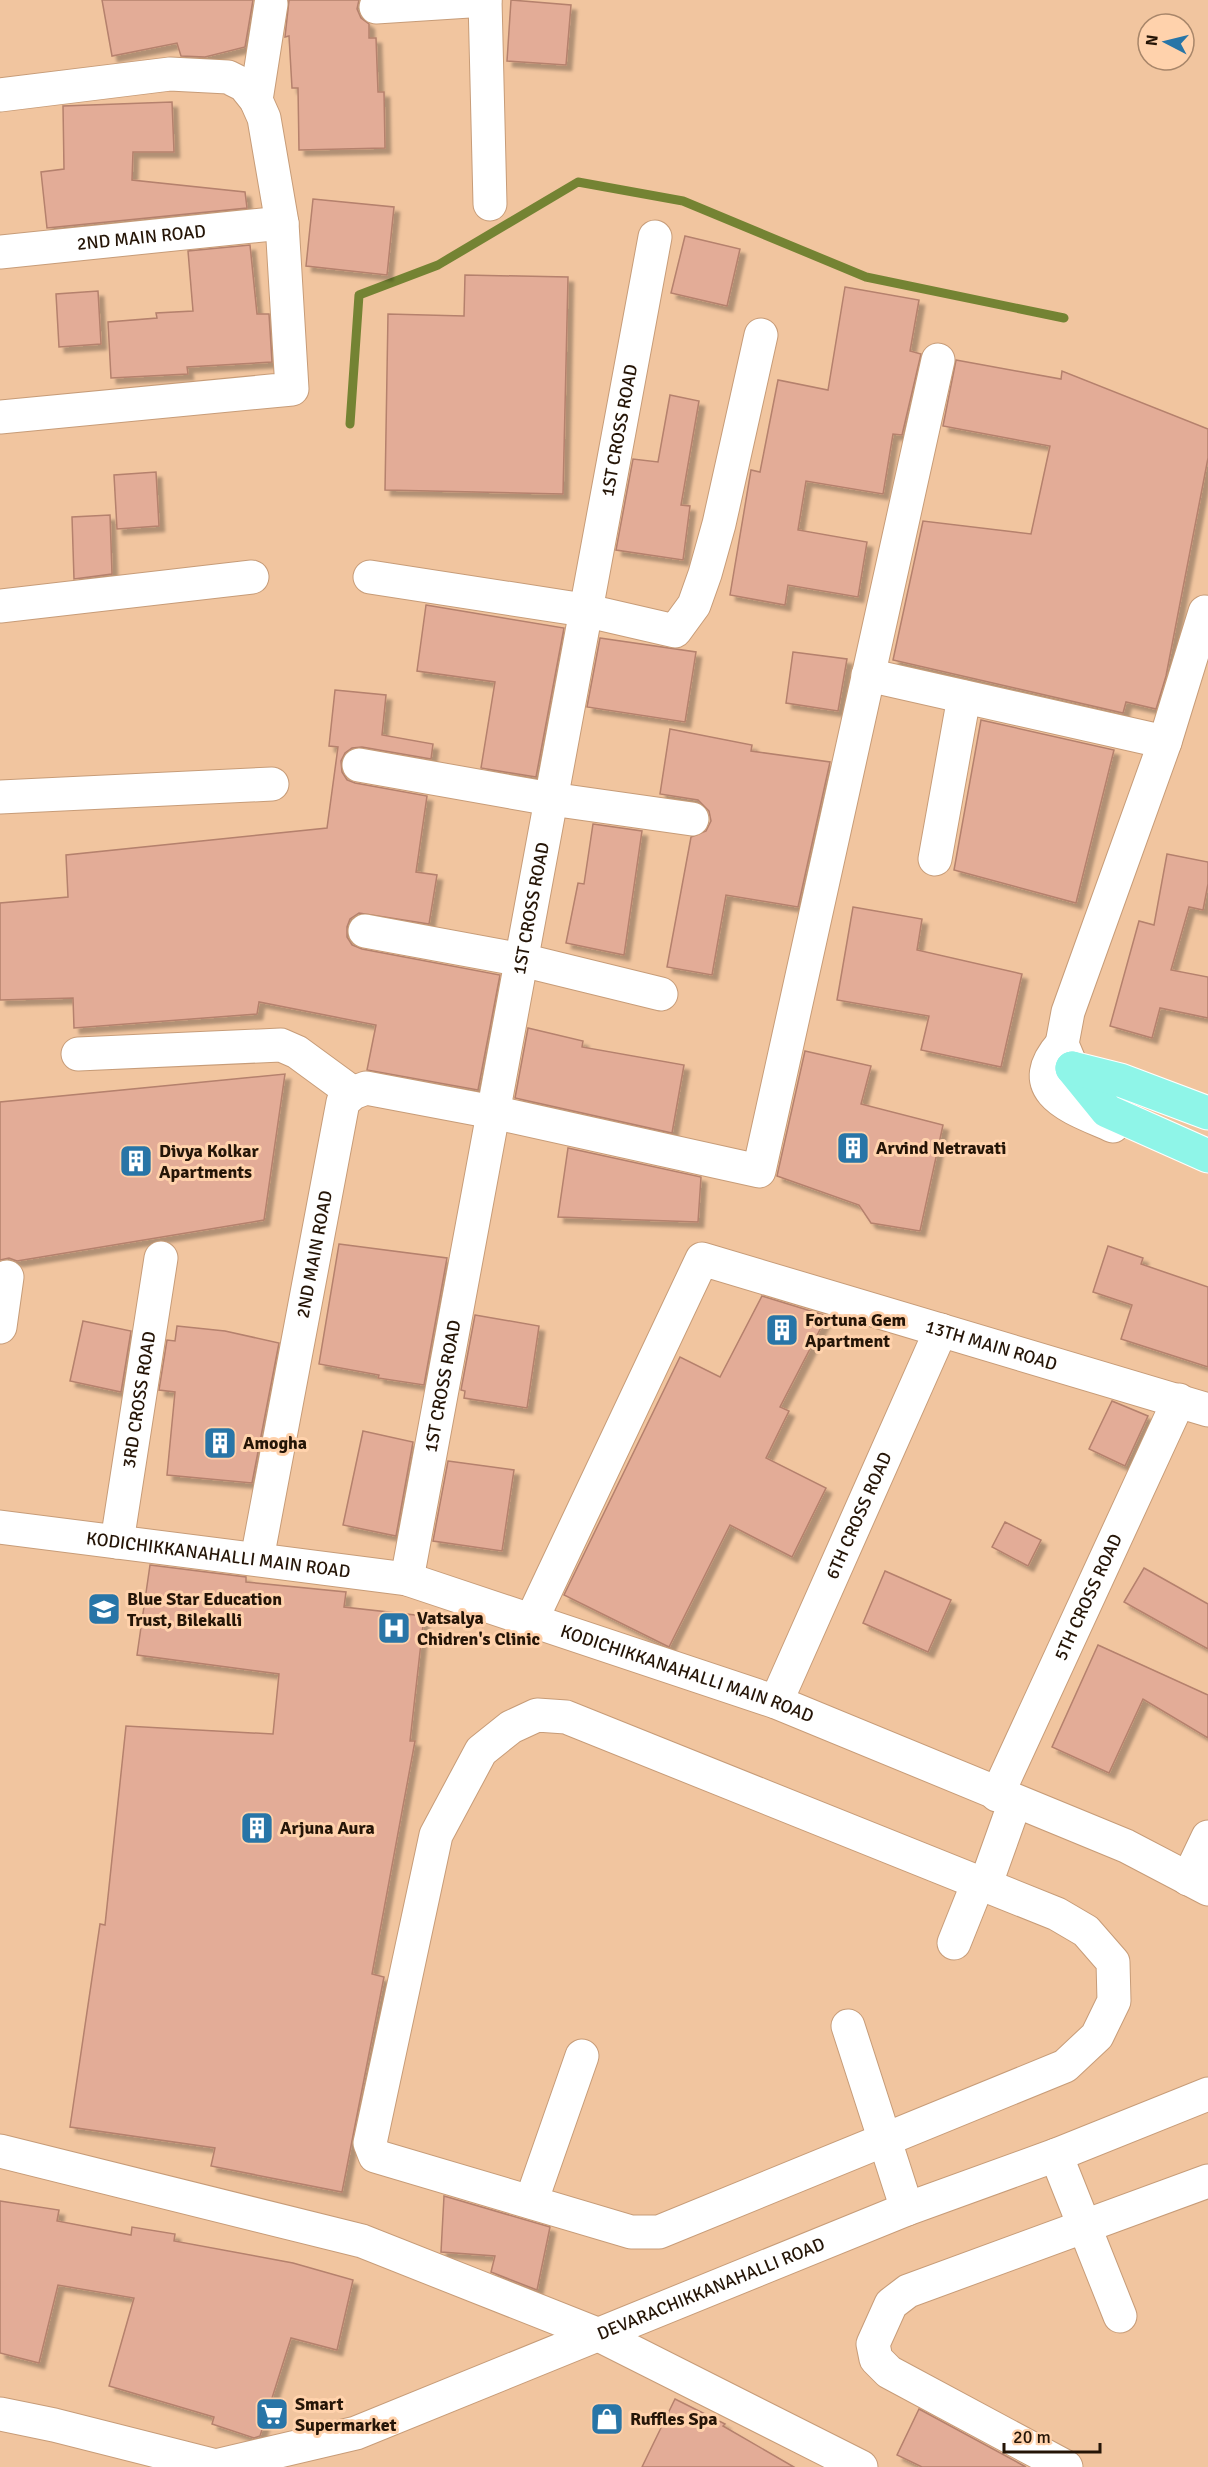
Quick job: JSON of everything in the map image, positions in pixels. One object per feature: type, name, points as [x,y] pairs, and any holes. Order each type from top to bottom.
[{"type":"main road","points":[[1067,1056],[1120,1080],[1208,1113]]},
{"type":"main road","points":[[1067,1056],[1110,1118],[1208,1156]]},
{"type":"main road","points":[[1110,1118],[1120,1080]]},
{"type":"street","points":[[376,7],[485,0],[490,204]]},
{"type":"street","points":[[256,100],[271,4]]},
{"type":"street","points":[[0,95],[170,74],[228,77],[244,85],[256,100],[264,118],[282,223],[292,389],[0,417]]},
{"type":"street","name":"2ND MAIN ROAD","points":[[0,252],[282,223]]},
{"type":"street","name":"1ST CROSS ROAD","points":[[407,1579],[522,960],[584,610],[656,237]]},
{"type":"street","points":[[370,577],[584,610],[675,631],[694,605],[719,524],[761,335]]},
{"type":"street","points":[[78,1054],[281,1045],[297,1052],[353,1093],[366,1088],[494,1112],[759,1171],[938,360]]},
{"type":"street","points":[[0,606],[252,577]]},
{"type":"street","points":[[1067,1056],[1068,1012],[1165,742],[1205,612]]},
{"type":"street","points":[[868,675],[1165,742]]},
{"type":"street","points":[[934,859],[964,697]]},
{"type":"street","points":[[359,765],[551,799],[692,819]]},
{"type":"street","points":[[0,797],[272,784]]},
{"type":"street","points":[[365,931],[522,960],[661,994]]},
{"type":"street","name":"2ND MAIN ROAD","points":[[257,1559],[344,1102],[353,1093]]},
{"type":"street","name":"3RD CROSS ROAD","points":[[117,1542],[161,1258]]},
{"type":"street","name":"13TH MAIN ROAD","points":[[532,1619],[702,1259],[1193,1405]]},
{"type":"street","points":[[0,1327],[6,1277]]},
{"type":"street","name":"6TH CROSS ROAD","points":[[776,1702],[941,1330]]},
{"type":"street","name":"5TH CROSS ROAD","points":[[954,1943],[981,1884],[1006,1799],[1193,1405]]},
{"type":"street","name":"KODICHIKKANAHALLI MAIN ROAD","points":[[0,1527],[407,1579],[776,1702],[1006,1799],[1125,1846],[1198,1884]]},
{"type":"street","points":[[537,1715],[566,1717],[1057,1914],[1086,1931],[1113,1962],[1114,2001],[1097,2036],[1065,2066],[886,2137],[659,2232],[631,2232],[375,2156],[370,2143],[436,1834],[481,1751],[512,1727],[537,1715]]},
{"type":"street","points":[[1198,1884],[1208,1837]]},
{"type":"street","points":[[848,2026],[886,2137],[907,2209]]},
{"type":"street","points":[[531,2202],[582,2056]]},
{"type":"street","name":"DEVARACHIKKANAHALLI ROAD","points":[[216,2467],[356,2433],[907,2209],[1056,2155],[1208,2094]]},
{"type":"street","points":[[0,2151],[362,2241],[597,2334],[861,2467]]},
{"type":"street","points":[[1056,2155],[1120,2316]]},
{"type":"street","points":[[1066,2467],[889,2372],[876,2359],[873,2344],[891,2304],[908,2291],[1208,2181]]},
{"type":"street","points":[[0,2414],[54,2425],[216,2467]]},
{"type":"building","points":[[102,0],[253,0],[245,47],[205,57],[181,56],[177,43],[112,56]]},
{"type":"building","points":[[289,0],[359,0],[357,9],[361,18],[369,24],[369,38],[376,38],[378,92],[384,92],[385,148],[299,150],[298,88],[292,88],[289,36],[285,37]]},
{"type":"building","points":[[511,0],[571,5],[566,65],[507,61]]},
{"type":"building","points":[[172,102],[174,152],[133,152],[132,180],[245,192],[247,208],[47,228],[41,172],[64,169],[63,106]]},
{"type":"building","points":[[313,199],[394,207],[387,275],[306,266]]},
{"type":"building","points":[[685,236],[740,249],[727,306],[671,293]]},
{"type":"building","points":[[250,245],[257,314],[269,314],[272,362],[187,367],[188,374],[111,378],[108,322],[157,318],[156,313],[193,311],[188,251]]},
{"type":"building","points":[[465,275],[568,277],[563,494],[385,490],[388,314],[464,316]]},
{"type":"building","points":[[845,287],[919,300],[910,351],[921,354],[902,435],[893,434],[883,494],[806,481],[798,530],[867,542],[858,597],[788,585],[785,605],[730,595],[751,470],[760,472],[778,380],[828,390]]},
{"type":"building","points":[[98,291],[101,344],[59,347],[56,294]]},
{"type":"building","points":[[956,360],[1061,379],[1062,371],[1208,429],[1208,458],[1166,676],[1156,709],[1126,702],[1123,713],[893,660],[923,521],[1031,534],[1050,446],[943,426]]},
{"type":"building","points":[[670,395],[699,401],[681,505],[690,506],[683,560],[616,550],[633,459],[658,462]]},
{"type":"building","points":[[156,472],[159,526],[117,529],[114,475]]},
{"type":"building","points":[[110,515],[112,574],[74,579],[72,517]]},
{"type":"building","points":[[426,605],[564,628],[536,777],[481,768],[495,682],[417,671]]},
{"type":"building","points":[[600,638],[696,652],[685,722],[587,707]]},
{"type":"building","points":[[793,652],[847,659],[838,711],[786,703]]},
{"type":"building","points":[[335,690],[386,695],[382,735],[433,744],[431,759],[362,747],[352,748],[345,753],[341,761],[342,772],[347,780],[427,796],[416,872],[437,875],[429,924],[359,913],[350,919],[347,937],[352,945],[362,949],[500,975],[478,1090],[367,1070],[376,1025],[259,1002],[257,1014],[74,1028],[73,998],[0,1000],[0,903],[68,897],[66,855],[327,828],[338,747],[329,746]]},
{"type":"building","points":[[981,720],[1114,750],[1076,903],[954,870]]},
{"type":"building","points":[[670,729],[752,745],[751,751],[830,762],[798,907],[726,895],[712,975],[667,967],[691,837],[706,831],[711,821],[709,811],[698,800],[660,794]]},
{"type":"building","points":[[593,824],[642,831],[624,955],[566,943],[578,883],[584,884]]},
{"type":"building","points":[[1167,854],[1208,862],[1208,884],[1203,910],[1189,907],[1171,970],[1208,977],[1208,1018],[1160,1008],[1152,1038],[1110,1026],[1139,921],[1154,925]]},
{"type":"building","points":[[853,907],[922,919],[917,950],[1022,974],[1001,1067],[921,1050],[929,1016],[837,1000]]},
{"type":"building","points":[[528,1028],[583,1041],[582,1047],[684,1065],[672,1133],[515,1098]]},
{"type":"building","name":"Arvind Netravati","points":[[805,1051],[871,1066],[861,1104],[943,1125],[920,1231],[871,1223],[859,1205],[777,1176]]},
{"type":"building","name":"Divya Kolkar Apartments","points":[[285,1074],[264,1220],[17,1261],[9,1258],[0,1260],[0,1102]]},
{"type":"building","points":[[568,1148],[701,1177],[698,1222],[558,1217]]},
{"type":"building","points":[[339,1244],[447,1258],[424,1385],[378,1378],[379,1375],[319,1364]]},
{"type":"building","points":[[1108,1246],[1143,1258],[1141,1264],[1208,1287],[1208,1367],[1121,1339],[1132,1305],[1093,1292]]},
{"type":"building","points":[[762,1296],[827,1316],[780,1407],[789,1411],[766,1458],[826,1488],[792,1557],[730,1525],[669,1647],[564,1595],[680,1357],[720,1377]]},
{"type":"building","points":[[475,1315],[539,1326],[527,1408],[464,1398],[465,1391],[461,1390]]},
{"type":"building","points":[[83,1321],[131,1331],[121,1392],[70,1381]]},
{"type":"building","points":[[177,1326],[225,1331],[279,1343],[252,1483],[167,1475],[175,1392],[159,1390],[167,1340],[175,1341]]},
{"type":"building","points":[[1112,1401],[1148,1416],[1125,1466],[1089,1449]]},
{"type":"building","points":[[363,1431],[413,1442],[396,1536],[343,1525]]},
{"type":"building","points":[[448,1461],[514,1470],[502,1551],[433,1541]]},
{"type":"building","points":[[1005,1522],[1041,1540],[1028,1566],[992,1547]]},
{"type":"building","points":[[150,1565],[246,1577],[246,1582],[346,1592],[344,1607],[424,1616],[410,1741],[415,1741],[372,1974],[384,1977],[342,2192],[211,2166],[215,2148],[70,2127],[100,1924],[105,1925],[126,1726],[273,1734],[279,1674],[137,1655]]},
{"type":"building","points":[[1144,1568],[1208,1604],[1208,1649],[1124,1602]]},
{"type":"building","points":[[885,1571],[951,1600],[928,1652],[863,1623]]},
{"type":"building","points":[[1098,1645],[1208,1695],[1208,1738],[1143,1699],[1109,1773],[1052,1747]]},
{"type":"building","points":[[444,2196],[550,2227],[537,2290],[491,2272],[495,2256],[441,2252]]},
{"type":"building","points":[[0,2201],[59,2210],[57,2221],[131,2235],[132,2227],[175,2234],[174,2241],[293,2263],[353,2280],[337,2350],[291,2338],[260,2436],[254,2438],[212,2424],[214,2417],[109,2386],[134,2298],[58,2285],[39,2363],[0,2353]]},
{"type":"building","points":[[675,2399],[725,2424],[723,2426],[794,2467],[642,2467]]},
{"type":"building","points":[[919,2409],[1026,2467],[922,2467],[897,2455]]},
{"type":"waterway","points":[[350,424],[359,295],[438,265],[578,182],[683,201],[866,277],[1064,318]]},
{"type":"place","name":"Arvind Netravati","points":[[853,1148]]},
{"type":"place","name":"Divya Kolkar Apartments","points":[[136,1161]]},
{"type":"place","name":"Fortuna Gem Apartment","points":[[782,1330]]},
{"type":"place","name":"Amogha","points":[[220,1443]]},
{"type":"place","name":"Blue Star Education Trust, Bilekalli","points":[[104,1609]]},
{"type":"place","name":"Vatsalya Chidren's Clinic","points":[[394,1628]]},
{"type":"place","name":"Arjuna Aura","points":[[257,1828]]},
{"type":"place","name":"Smart Supermarket","points":[[272,2414]]},
{"type":"place","name":"Ruffles Spa","points":[[607,2419]]}]
